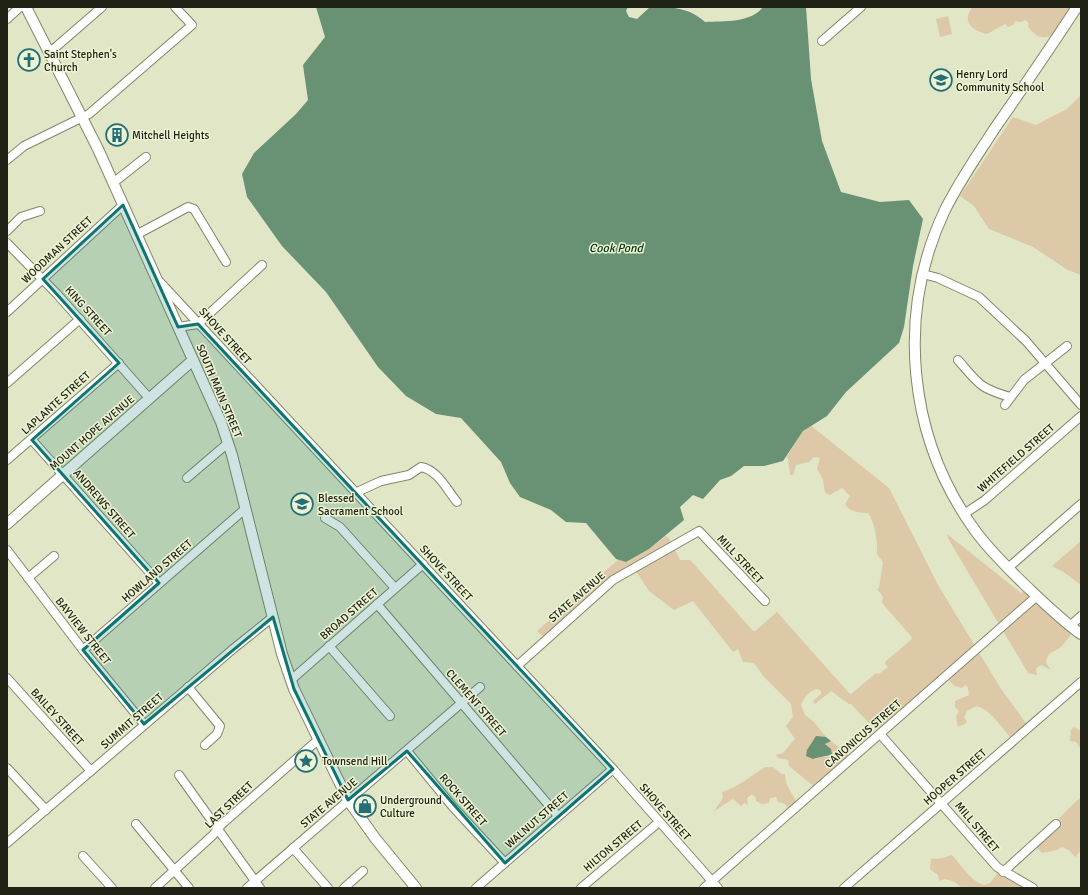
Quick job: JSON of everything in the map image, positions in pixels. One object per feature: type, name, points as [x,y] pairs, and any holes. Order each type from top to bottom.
[{"type":"main road","name":"SOUTH MAIN STREET","points":[[26,7],[83,118],[217,413],[228,443],[272,617],[291,680],[348,800],[416,888]]},
{"type":"main road","points":[[1077,7],[957,187],[938,227],[923,274],[917,309],[915,367],[919,401],[936,459],[948,487],[964,514],[983,540],[1008,568],[1070,626],[1081,634]]},
{"type":"main road","name":"MOUNT HOPE AVENUE","points":[[7,524],[193,360]]},
{"type":"street","points":[[7,19],[20,7]]},
{"type":"street","points":[[49,53],[102,7]]},
{"type":"street","points":[[7,160],[24,146],[83,118],[192,25],[176,7]]},
{"type":"street","points":[[822,41],[861,7]]},
{"type":"street","points":[[113,183],[146,157]]},
{"type":"street","name":"WOODMAN STREET","points":[[7,312],[123,205]]},
{"type":"street","points":[[136,235],[188,207],[194,209],[226,262]]},
{"type":"street","points":[[7,231],[21,218],[40,210]]},
{"type":"street","name":"KING STREET","points":[[7,243],[80,319],[149,398]]},
{"type":"street","points":[[178,327],[196,322],[262,265]]},
{"type":"street","points":[[923,274],[938,278],[979,297],[1026,341],[1081,405]]},
{"type":"street","name":"SHOVE STREET","points":[[155,276],[196,322],[423,564],[612,769],[718,888]]},
{"type":"street","points":[[7,383],[80,319]]},
{"type":"street","points":[[1005,405],[1024,380],[1067,346]]},
{"type":"street","points":[[958,360],[980,386],[990,391],[1010,397]]},
{"type":"street","name":"LAPLANTE STREET","points":[[7,460],[32,440],[119,362]]},
{"type":"street","name":"WHITEFIELD STREET","points":[[964,514],[985,500],[1081,416]]},
{"type":"street","name":"ANDREWS STREET","points":[[32,440],[159,583]]},
{"type":"street","points":[[187,478],[228,443]]},
{"type":"street","points":[[356,493],[381,481],[409,475],[421,467],[427,468],[437,476],[457,502]]},
{"type":"street","points":[[1008,568],[1081,504]]},
{"type":"street","name":"HOWLAND STREET","points":[[83,650],[245,509]]},
{"type":"street","points":[[325,518],[340,527],[395,588]]},
{"type":"street","name":"MILL STREET","points":[[699,531],[765,602]]},
{"type":"street","name":"STATE AVENUE","points":[[517,666],[613,580],[699,531]]},
{"type":"street","name":"BAYVIEW STREET","points":[[7,550],[83,650],[144,724]]},
{"type":"street","points":[[28,578],[54,556]]},
{"type":"street","name":"BROAD STREET","points":[[291,680],[423,564]]},
{"type":"street","name":"CANONICUS STREET","points":[[704,888],[880,734],[1033,592]]},
{"type":"street","name":"CLEMENT STREET","points":[[377,604],[558,816]]},
{"type":"street","points":[[1070,626],[1081,616]]},
{"type":"street","name":"SUMMIT STREET","points":[[7,843],[144,724],[272,617]]},
{"type":"street","points":[[329,646],[390,716]]},
{"type":"street","name":"BAILEY STREET","points":[[7,678],[91,771]]},
{"type":"street","name":"HOOPER STREET","points":[[844,888],[1081,682]]},
{"type":"street","points":[[188,687],[220,726],[217,734],[205,745]]},
{"type":"street","name":"STATE AVENUE","points":[[247,888],[257,884],[293,848],[480,687]]},
{"type":"street","name":"MILL STREET","points":[[880,734],[942,802],[990,859],[1003,872],[1033,888]]},
{"type":"street","name":"LAST STREET","points":[[155,888],[218,829],[319,739]]},
{"type":"street","name":"ROCK STREET","points":[[407,751],[505,863]]},
{"type":"street","points":[[7,768],[46,810]]},
{"type":"street","name":"WALNUT STREET","points":[[476,888],[612,769]]},
{"type":"street","points":[[179,775],[218,829],[225,842],[257,884]]},
{"type":"street","name":"HILTON STREET","points":[[581,888],[659,822]]},
{"type":"street","points":[[136,824],[189,888]]},
{"type":"street","points":[[1003,872],[1056,824]]},
{"type":"street","points":[[293,848],[328,888]]},
{"type":"street","points":[[83,856],[112,888]]},
{"type":"street","points":[[344,888],[363,872]]},
{"type":"highlighted area","points":[[123,205],[178,327],[198,324],[613,769],[505,863],[407,751],[348,800],[294,689],[273,617],[144,724],[83,650],[159,583],[32,440],[119,363],[43,279]]},
{"type":"shaded area","points":[[972,7],[1071,7],[1051,36],[1041,37],[1033,33],[1028,27],[1029,23],[1025,20],[1021,22],[1015,21],[1013,25],[1008,27],[1005,24],[987,34],[980,32],[971,26],[968,20],[968,15]]},
{"type":"shaded area","points":[[948,16],[952,34],[940,37],[936,19]]},
{"type":"shaded area","points":[[1081,95],[1081,275],[1068,270],[1033,247],[989,229],[974,206],[960,196],[1013,117],[1036,125],[1067,109]]},
{"type":"shaded area","points":[[810,425],[889,488],[938,585],[1001,689],[1029,727],[1013,740],[987,711],[976,706],[967,711],[964,717],[967,721],[965,724],[958,727],[956,717],[959,711],[955,707],[955,701],[969,695],[968,688],[966,685],[961,688],[955,686],[946,678],[880,731],[873,723],[869,723],[851,704],[831,691],[815,704],[813,701],[821,694],[821,691],[815,689],[808,694],[801,705],[805,715],[814,722],[826,737],[821,738],[821,756],[828,757],[832,754],[825,743],[831,741],[852,758],[817,789],[789,766],[788,760],[778,758],[776,755],[783,753],[795,739],[786,726],[793,717],[791,704],[764,677],[754,663],[743,662],[738,649],[733,652],[693,601],[674,610],[649,591],[634,568],[545,638],[537,631],[619,559],[626,562],[649,549],[666,536],[669,538],[680,560],[690,560],[753,631],[755,631],[777,612],[851,694],[876,673],[879,674],[888,667],[885,664],[886,661],[912,639],[882,603],[883,597],[877,589],[879,588],[883,562],[877,554],[876,533],[868,513],[855,512],[849,509],[845,504],[850,496],[842,488],[830,495],[827,494],[821,475],[817,469],[820,458],[814,457],[809,462],[796,465],[793,475],[790,475],[788,458],[786,458],[800,436]]},
{"type":"shaded area","points":[[947,534],[1021,593],[1028,588],[1075,629],[1060,648],[1048,655],[1046,663],[1051,670],[1041,665],[1036,668],[1037,675],[1028,673],[949,540]]},
{"type":"shaded area","points":[[1081,541],[1081,585],[1065,573],[1052,566]]},
{"type":"shaded area","points":[[1074,727],[1081,731],[1081,749],[1076,742],[1070,741],[1071,730]]},
{"type":"shaded area","points":[[765,767],[773,767],[782,774],[785,774],[786,783],[798,806],[791,812],[785,804],[778,802],[776,797],[770,798],[769,803],[762,804],[756,801],[756,798],[752,794],[747,798],[748,805],[744,803],[741,806],[733,799],[714,811],[723,798],[722,792],[739,784]]},
{"type":"shaded area","points":[[1081,797],[1081,850],[1075,857],[1070,851],[1062,847],[1057,850],[1042,853],[1033,844]]},
{"type":"shaded area","points":[[952,855],[967,873],[980,884],[985,885],[990,883],[1000,870],[1034,888],[962,888],[955,882],[945,879],[939,881],[938,875],[930,869],[931,859],[943,858]]},
{"type":"water","name":"Cook Pond","points":[[316,7],[628,7],[626,11],[629,17],[637,19],[650,7],[665,7],[692,13],[705,22],[744,19],[752,16],[763,7],[806,7],[811,79],[822,141],[841,192],[880,202],[909,200],[923,219],[913,266],[904,327],[899,343],[846,392],[827,416],[803,431],[783,461],[764,466],[744,466],[731,476],[720,480],[703,499],[693,495],[680,507],[684,520],[649,549],[626,562],[616,559],[586,523],[566,522],[551,510],[520,497],[510,483],[501,462],[461,418],[436,414],[406,396],[378,367],[326,292],[282,246],[247,197],[242,174],[254,153],[296,114],[308,100],[303,65],[325,37]]},
{"type":"water","points":[[816,736],[826,737],[831,741],[825,744],[831,749],[832,754],[813,759],[806,756],[807,750]]},
{"type":"place","name":"Saint Stephen's Church","points":[[29,60]]},
{"type":"place","name":"Henry Lord Community School","points":[[941,80]]},
{"type":"place","name":"Mitchell Heights","points":[[117,135]]},
{"type":"place","name":"Blessed Sacrament School","points":[[302,504]]},
{"type":"place","name":"Townsend Hill","points":[[306,761]]},
{"type":"place","name":"Underground Culture","points":[[365,806]]}]
